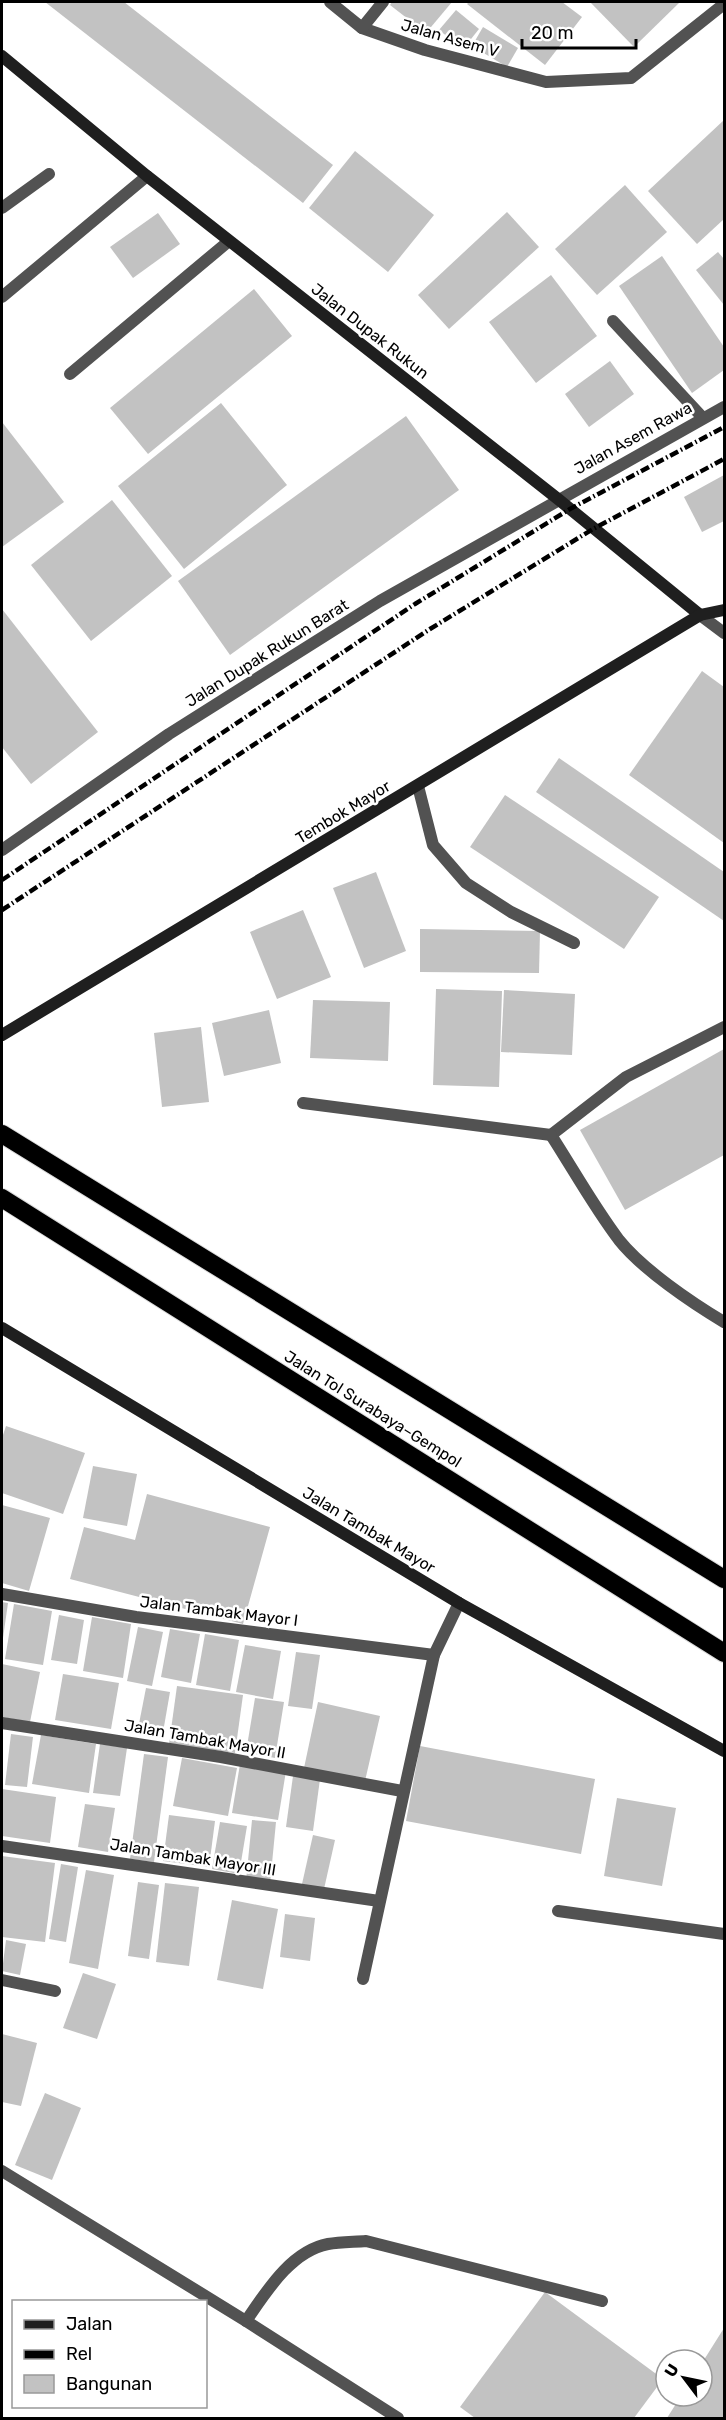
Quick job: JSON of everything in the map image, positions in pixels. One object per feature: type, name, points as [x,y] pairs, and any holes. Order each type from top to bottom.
[{"type":"highway","points":[[2,1134],[724,1580]]},
{"type":"highway","name":"Jalan Tol Surabaya–Gempol","points":[[2,1198],[724,1653]]},
{"type":"main road","name":"Jalan Dupak Rukun","points":[[2,56],[147,176],[700,615]]},
{"type":"main road","points":[[700,615],[724,610]]},
{"type":"main road","name":"Tembok Mayor","points":[[2,1035],[700,615]]},
{"type":"main road","name":"Jalan Tambak Mayor","points":[[2,1329],[459,1603],[724,1751]]},
{"type":"street","name":"Jalan Asem V","points":[[330,2],[362,28],[424,50],[546,82],[631,78],[724,4]]},
{"type":"street","points":[[362,28],[383,2]]},
{"type":"street","points":[[2,208],[49,174]]},
{"type":"street","points":[[2,297],[147,176]]},
{"type":"street","points":[[70,374],[229,241]]},
{"type":"street","points":[[614,321],[703,418]]},
{"type":"street","name":"Jalan Asem Rawa","points":[[558,500],[724,407]]},
{"type":"street","name":"Jalan Dupak Rukun Barat","points":[[2,850],[169,734],[350,620],[558,500]]},
{"type":"street","points":[[700,615],[724,633]]},
{"type":"street","points":[[418,786],[433,844],[466,883],[511,912],[574,943]]},
{"type":"street","points":[[303,1103],[551,1134],[626,1077],[724,1027]]},
{"type":"street","points":[[551,1134],[620,1241],[665,1282],[696,1306],[724,1322]]},
{"type":"street","name":"Jalan Tambak Mayor I","points":[[2,1594],[135,1617],[434,1655]]},
{"type":"street","points":[[363,1979],[402,1791],[434,1655],[459,1603]]},
{"type":"street","name":"Jalan Tambak Mayor II","points":[[2,1723],[221,1757],[402,1791]]},
{"type":"street","name":"Jalan Tambak Mayor III","points":[[2,1846],[379,1901]]},
{"type":"street","points":[[558,1911],[724,1934]]},
{"type":"street","points":[[2,1980],[55,1991]]},
{"type":"street","points":[[2,2171],[246,2320],[398,2418]]},
{"type":"street","points":[[246,2320],[272,2284],[301,2256],[326,2244],[366,2241],[602,2301]]},
{"type":"building","points":[[45,2],[124,2],[333,165],[303,203]]},
{"type":"building","points":[[392,2],[452,2],[426,33],[390,5]]},
{"type":"building","points":[[469,2],[562,2],[582,17],[545,65],[467,4]]},
{"type":"building","points":[[590,2],[680,2],[634,47]]},
{"type":"building","points":[[456,10],[479,29],[463,49],[439,30]]},
{"type":"building","points":[[483,27],[518,48],[507,67],[472,46]]},
{"type":"building","points":[[724,120],[724,219],[697,244],[648,191]]},
{"type":"building","points":[[355,151],[434,215],[388,272],[309,208]]},
{"type":"building","points":[[625,185],[667,232],[597,295],[555,249]]},
{"type":"building","points":[[507,212],[539,247],[449,329],[418,295]]},
{"type":"building","points":[[158,213],[180,244],[133,278],[110,247]]},
{"type":"building","points":[[718,252],[724,259],[724,305],[696,270]]},
{"type":"building","points":[[662,256],[724,347],[724,370],[692,393],[619,286]]},
{"type":"building","points":[[551,275],[597,336],[536,383],[489,322]]},
{"type":"building","points":[[254,289],[292,336],[148,454],[110,408]]},
{"type":"building","points":[[610,361],[634,394],[589,427],[565,394]]},
{"type":"building","points":[[221,403],[287,485],[184,569],[118,486]]},
{"type":"building","points":[[406,416],[459,490],[230,655],[178,581]]},
{"type":"building","points":[[2,422],[64,502],[2,547]]},
{"type":"building","points":[[724,475],[724,521],[702,532],[684,497]]},
{"type":"building","points":[[112,500],[172,576],[91,641],[31,565]]},
{"type":"building","points":[[2,609],[98,732],[31,784],[2,747]]},
{"type":"building","points":[[702,671],[724,687],[724,843],[629,775]]},
{"type":"building","points":[[559,758],[724,872],[724,921],[536,792]]},
{"type":"building","points":[[505,795],[659,897],[624,949],[470,847]]},
{"type":"building","points":[[376,872],[406,951],[364,968],[333,888]]},
{"type":"building","points":[[303,910],[331,977],[277,999],[250,932]]},
{"type":"building","points":[[420,929],[540,931],[539,973],[420,972]]},
{"type":"building","points":[[436,989],[502,991],[499,1087],[433,1085]]},
{"type":"building","points":[[504,990],[575,994],[572,1055],[501,1052]]},
{"type":"building","points":[[313,1000],[390,1002],[388,1061],[310,1058]]},
{"type":"building","points":[[269,1010],[281,1063],[224,1076],[212,1023]]},
{"type":"building","points":[[201,1027],[209,1102],[162,1107],[154,1033]]},
{"type":"building","points":[[724,1049],[724,1155],[625,1210],[580,1130]]},
{"type":"building","points":[[6,1426],[85,1453],[63,1514],[2,1493],[2,1438]]},
{"type":"building","points":[[93,1466],[137,1474],[127,1526],[83,1518]]},
{"type":"building","points":[[147,1494],[270,1527],[243,1624],[70,1579],[84,1527],[135,1540]]},
{"type":"building","points":[[2,1505],[50,1518],[29,1591],[2,1583]]},
{"type":"building","points":[[2,1602],[8,1603],[3,1638],[2,1638]]},
{"type":"building","points":[[14,1604],[52,1611],[43,1665],[5,1659]]},
{"type":"building","points":[[59,1615],[84,1620],[77,1664],[51,1660]]},
{"type":"building","points":[[92,1617],[131,1624],[123,1678],[83,1671]]},
{"type":"building","points":[[138,1627],[163,1632],[152,1686],[127,1681]]},
{"type":"building","points":[[170,1629],[200,1634],[191,1683],[161,1677]]},
{"type":"building","points":[[205,1634],[239,1640],[230,1691],[196,1685]]},
{"type":"building","points":[[245,1645],[281,1651],[273,1699],[236,1692]]},
{"type":"building","points":[[296,1652],[320,1655],[312,1709],[288,1706]]},
{"type":"building","points":[[2,1664],[40,1672],[30,1722],[2,1717]]},
{"type":"building","points":[[63,1674],[119,1683],[111,1729],[55,1720]]},
{"type":"building","points":[[177,1686],[243,1695],[235,1753],[169,1744]]},
{"type":"building","points":[[146,1688],[170,1692],[162,1738],[137,1734]]},
{"type":"building","points":[[255,1698],[284,1702],[275,1758],[246,1752]]},
{"type":"building","points":[[318,1702],[380,1716],[365,1781],[304,1768]]},
{"type":"building","points":[[11,1734],[33,1737],[27,1787],[5,1785]]},
{"type":"building","points":[[41,1735],[96,1744],[89,1793],[32,1784]]},
{"type":"building","points":[[100,1744],[127,1748],[120,1796],[93,1793]]},
{"type":"building","points":[[420,1746],[595,1779],[581,1854],[406,1821]]},
{"type":"building","points":[[144,1754],[168,1757],[154,1862],[130,1859]]},
{"type":"building","points":[[182,1758],[237,1768],[228,1816],[173,1806]]},
{"type":"building","points":[[240,1764],[286,1771],[278,1820],[232,1813]]},
{"type":"building","points":[[293,1776],[320,1779],[313,1831],[286,1827]]},
{"type":"building","points":[[2,1789],[56,1797],[50,1843],[2,1836]]},
{"type":"building","points":[[617,1798],[676,1808],[662,1886],[604,1876]]},
{"type":"building","points":[[85,1804],[115,1808],[108,1852],[78,1847]]},
{"type":"building","points":[[169,1815],[215,1821],[209,1867],[163,1861]]},
{"type":"building","points":[[252,1820],[276,1822],[270,1884],[246,1881]]},
{"type":"building","points":[[220,1822],[247,1826],[239,1874],[212,1869]]},
{"type":"building","points":[[313,1835],[335,1840],[324,1889],[302,1884]]},
{"type":"building","points":[[2,1856],[55,1863],[45,1942],[2,1937]]},
{"type":"building","points":[[61,1864],[78,1867],[66,1942],[49,1939]]},
{"type":"building","points":[[86,1870],[114,1875],[98,1969],[69,1963]]},
{"type":"building","points":[[138,1882],[159,1885],[149,1959],[128,1956]]},
{"type":"building","points":[[165,1883],[199,1887],[189,1966],[156,1962]]},
{"type":"building","points":[[232,1900],[278,1909],[263,1989],[217,1980]]},
{"type":"building","points":[[285,1914],[315,1918],[310,1961],[280,1957]]},
{"type":"building","points":[[6,1940],[26,1944],[20,1975],[2,1971]]},
{"type":"building","points":[[83,1973],[116,1984],[97,2039],[63,2028]]},
{"type":"building","points":[[2,2034],[37,2043],[21,2106],[2,2102]]},
{"type":"building","points":[[45,2093],[81,2108],[52,2180],[15,2165]]},
{"type":"building","points":[[545,2292],[654,2372],[654,2391],[634,2418],[475,2418],[460,2407]]},
{"type":"building","points":[[724,2328],[724,2418],[667,2418],[673,2408],[714,2408],[714,2348],[711,2348]]},
{"type":"railway","points":[[2,880],[415,604],[570,509],[724,427]]},
{"type":"railway","points":[[2,910],[430,629],[593,529],[724,459]]}]
